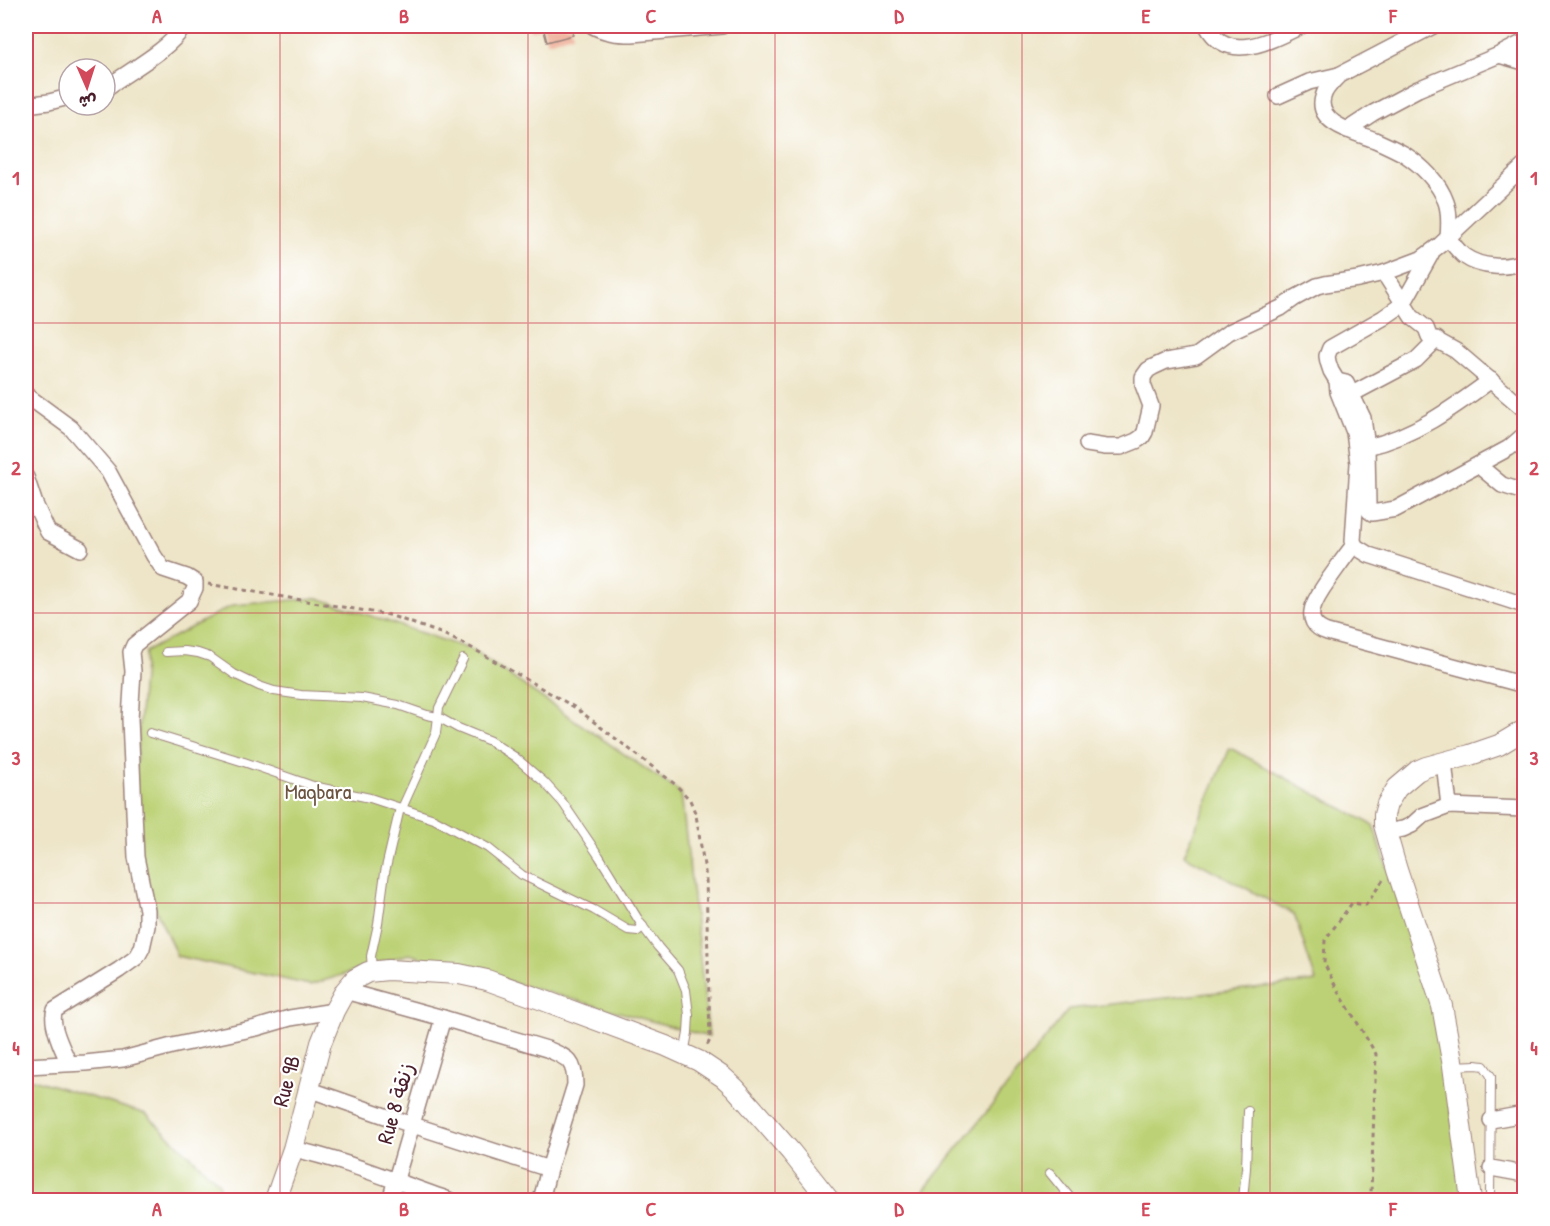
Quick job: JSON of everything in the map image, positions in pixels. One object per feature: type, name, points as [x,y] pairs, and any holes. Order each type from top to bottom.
[{"type":"street","points":[[117,80],[161,50],[184,26]]},
{"type":"street","points":[[593,26],[606,32],[632,34],[722,26]]},
{"type":"street","points":[[1206,26],[1223,44],[1252,46],[1301,26]]},
{"type":"street","points":[[1278,96],[1309,82],[1339,75],[1433,26]]},
{"type":"street","points":[[1347,130],[1418,89],[1524,42]]},
{"type":"street","points":[[1499,55],[1524,62]]},
{"type":"street","points":[[1339,75],[1328,87],[1323,97],[1324,112],[1329,119],[1347,130],[1402,153],[1426,171],[1440,188],[1446,202],[1448,238],[1465,257],[1502,266],[1521,266]]},
{"type":"street","points":[[26,105],[57,100]]},
{"type":"street","points":[[1087,444],[1121,447],[1142,437],[1151,406],[1143,385],[1143,377],[1148,370],[1166,361],[1196,356],[1229,332],[1281,308],[1317,286],[1384,273],[1421,259],[1448,238],[1524,166]]},
{"type":"street","points":[[1432,252],[1403,304],[1330,348],[1328,362],[1337,381],[1338,392],[1354,432],[1358,457],[1358,484],[1352,537],[1354,545],[1364,552],[1387,561],[1524,605]]},
{"type":"street","points":[[1384,273],[1412,317],[1426,328],[1430,336],[1456,351],[1524,409]]},
{"type":"street","points":[[1352,394],[1416,360],[1437,339]]},
{"type":"street","points":[[1367,447],[1384,443],[1409,432],[1454,408],[1491,380]]},
{"type":"street","points":[[1337,381],[1346,383],[1363,418],[1367,447],[1368,505],[1372,513],[1395,509],[1509,448],[1524,435]]},
{"type":"street","points":[[26,395],[26,413]]},
{"type":"street","points":[[26,395],[71,428],[108,471],[162,569],[195,582],[195,588],[189,601],[134,645],[131,652],[134,671],[130,719],[136,857],[147,910],[147,926],[142,948],[137,957],[54,1010],[52,1014],[59,1041],[69,1063]]},
{"type":"street","points":[[1478,465],[1502,485],[1524,492]]},
{"type":"street","points":[[26,477],[48,532],[80,549]]},
{"type":"street","points":[[1354,545],[1315,600],[1312,620],[1318,628],[1524,685]]},
{"type":"street","points":[[1471,1200],[1453,1066],[1439,998],[1395,864],[1384,825],[1385,809],[1397,788],[1426,766],[1499,745],[1524,730]]},
{"type":"street","points":[[1444,762],[1449,806]]},
{"type":"street","points":[[1384,825],[1390,831],[1403,829],[1422,816],[1449,806],[1524,808]]},
{"type":"street","points":[[357,981],[421,971],[459,974],[487,980],[691,1057],[723,1077],[735,1088],[829,1200]]},
{"type":"street","points":[[357,981],[443,1018],[547,1049],[572,1062],[575,1084],[541,1200]]},
{"type":"street","name":"Rue 9B","points":[[281,1199],[321,1043],[334,1011],[357,981]]},
{"type":"street","points":[[26,1066],[123,1059],[290,1018],[334,1011]]},
{"type":"street","name":"Rue 8 زنقة","points":[[390,1200],[443,1018]]},
{"type":"street","points":[[308,1089],[549,1169]]},
{"type":"street","points":[[1491,1120],[1524,1114]]},
{"type":"street","points":[[293,1149],[449,1200]]},
{"type":"street","points":[[1491,1167],[1524,1174]]},
{"type":"lane","points":[[166,652],[185,651],[210,657],[234,674],[274,691],[362,698],[398,705],[438,717],[490,741],[515,757],[544,782],[562,803],[643,926],[678,970],[686,990],[691,1057]]},
{"type":"lane","points":[[357,981],[371,956],[385,872],[400,808],[403,806],[436,733],[439,708],[463,659]]},
{"type":"lane","points":[[150,733],[313,786],[370,798],[434,819],[488,848],[522,875],[594,910],[628,930],[638,931],[643,926]]},
{"type":"lane","points":[[1453,1066],[1485,1066],[1491,1076],[1491,1167],[1490,1198],[1488,1200]]},
{"type":"lane","points":[[1243,1200],[1248,1112]]},
{"type":"lane","points":[[1050,1173],[1072,1200]]},
{"type":"path","points":[[195,582],[389,615],[443,634],[576,708],[676,785],[690,800],[696,815],[706,878],[710,1040],[691,1057]]},
{"type":"path","points":[[1369,1200],[1376,1054],[1324,963],[1325,940],[1352,903],[1366,905],[1395,864]]},
{"type":"green space","name":"Maqbara","points":[[318,598],[472,650],[681,793],[709,1037],[409,954],[310,985],[177,956],[129,851],[145,652],[233,605]]},
{"type":"green space","points":[[1230,748],[1373,825],[1438,1017],[1464,1200],[916,1200],[1069,1009],[1316,981],[1294,914],[1184,855]]},
{"type":"green space","points":[[26,1077],[146,1114],[219,1183],[221,1200],[26,1200]]},
{"type":"building","points":[[530,26],[571,26],[573,35],[547,42],[543,27],[531,31]]}]
